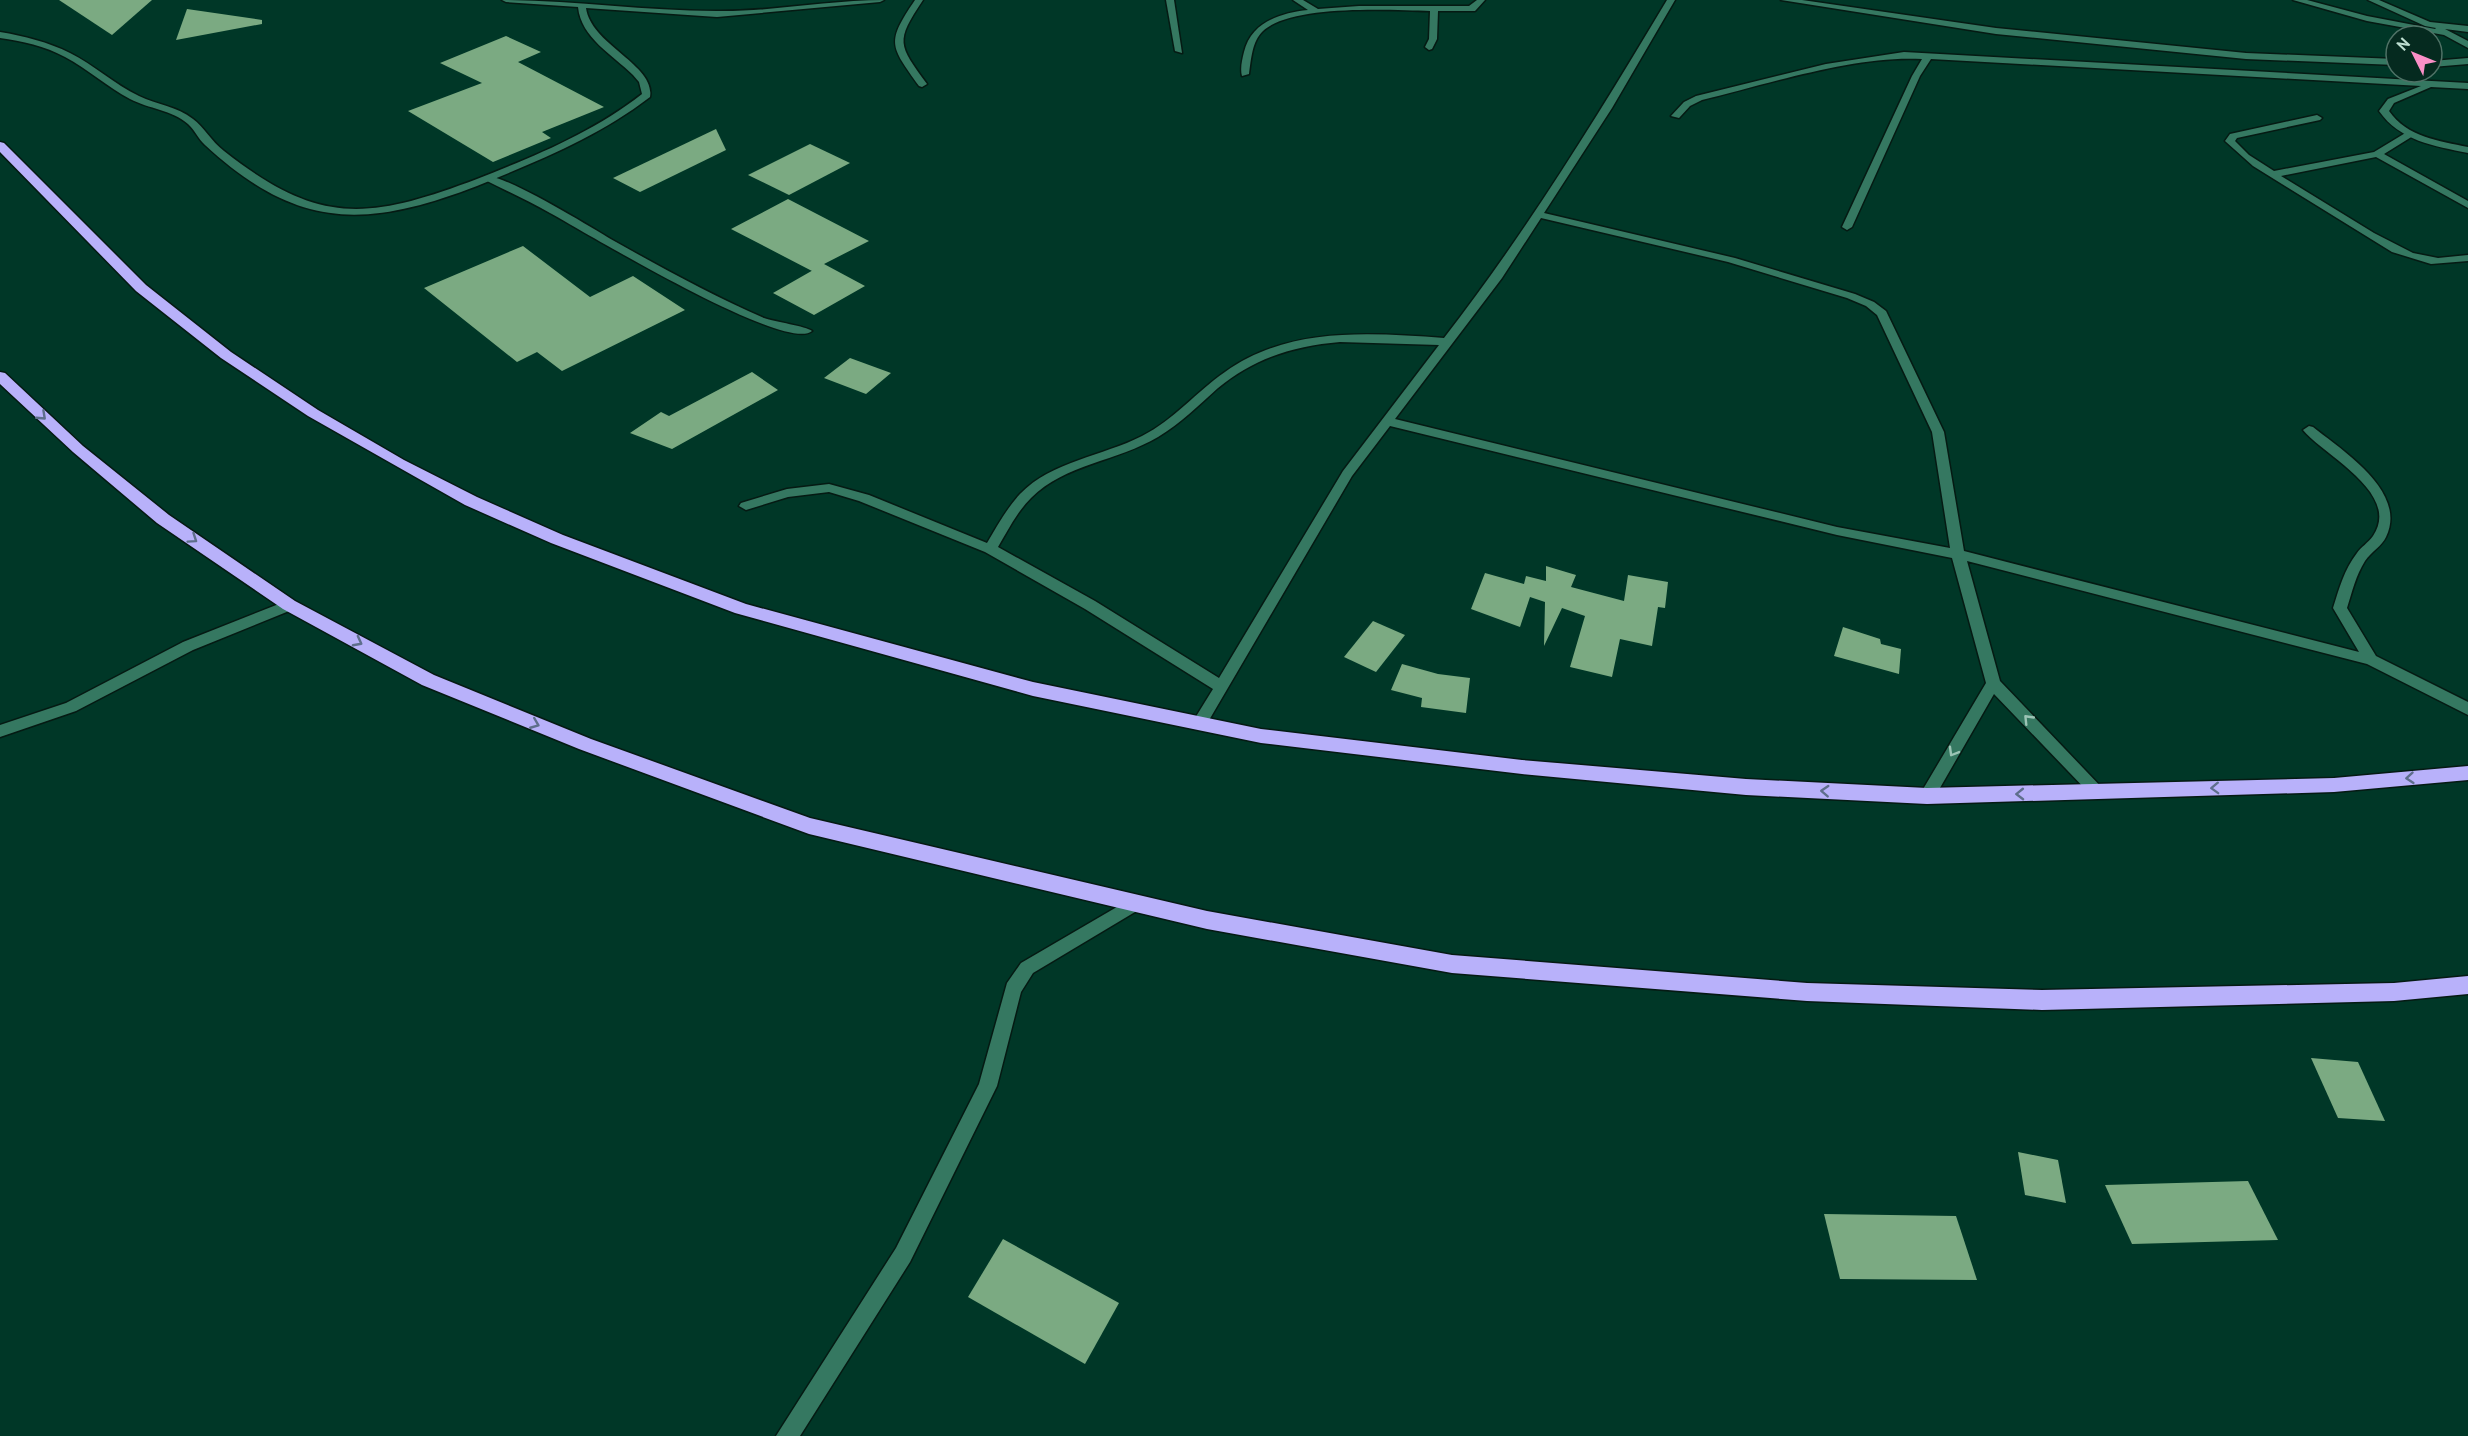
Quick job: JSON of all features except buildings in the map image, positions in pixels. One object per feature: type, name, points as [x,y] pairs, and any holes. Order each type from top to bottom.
[{"type":"highway","points":[[0,145],[141,288],[226,355],[313,413],[471,501],[558,539],[741,609],[1034,689],[1261,736],[1522,767],[1746,787],[1927,796],[2334,784],[2468,773]]},
{"type":"highway","points":[[0,375],[78,449],[162,519],[289,604],[428,680],[585,744],[809,826],[1208,920],[1452,964],[1807,992],[2042,1000],[2394,992],[2468,985]]},
{"type":"street","points":[[506,0],[717,14],[880,0]]},
{"type":"street","points":[[918,0],[898,32],[896,43],[900,54],[922,84]]},
{"type":"street","points":[[1170,0],[1179,51]]},
{"type":"street","points":[[1297,0],[1316,11]]},
{"type":"street","points":[[1245,74],[1248,48],[1262,27],[1290,15],[1355,9],[1476,8],[1481,0]]},
{"type":"street","points":[[1200,723],[1347,474],[1498,276],[1606,108],[1671,0]]},
{"type":"street","points":[[1785,0],[2020,33],[2246,56],[2384,62]]},
{"type":"street","points":[[2297,0],[2377,20],[2445,33],[2468,45]]},
{"type":"street","points":[[2372,0],[2428,24]]},
{"type":"street","points":[[0,35],[59,51],[117,89],[138,100],[161,105],[193,123],[207,143],[251,175],[318,209],[346,213],[377,210],[447,194],[489,178],[603,126],[647,95],[642,80],[597,38],[581,14],[582,6]]},
{"type":"street","points":[[1429,47],[1433,39],[1434,10]]},
{"type":"street","points":[[2444,26],[2468,29]]},
{"type":"street","points":[[1847,227],[1916,76],[1929,55]]},
{"type":"street","points":[[1676,116],[1687,104],[1699,98],[1837,65],[1889,56],[1929,55],[2359,78],[2429,86],[2468,86]]},
{"type":"street","points":[[2444,63],[2468,61]]},
{"type":"street","points":[[2429,86],[2391,101],[2384,111],[2390,123],[2410,134],[2468,150]]},
{"type":"street","points":[[2317,118],[2233,135],[2230,141],[2235,149],[2391,246],[2410,255],[2448,263],[2468,258]]},
{"type":"street","points":[[2275,174],[2377,153],[2410,134]]},
{"type":"street","points":[[2377,153],[2468,205]]},
{"type":"street","points":[[489,178],[538,200],[638,260],[696,290],[788,331],[806,331]]},
{"type":"street","points":[[1537,214],[1731,260],[1851,296],[1870,303],[1882,313],[1938,432],[1958,554],[1993,683],[2098,792]]},
{"type":"street","points":[[990,549],[1017,505],[1032,490],[1051,477],[1151,437],[1237,368],[1262,354],[1326,338],[1354,336],[1447,342]]},
{"type":"street","points":[[1387,421],[1837,531],[1958,554],[2371,660],[2468,709]]},
{"type":"street","points":[[2309,430],[2369,481],[2383,500],[2387,516],[2379,537],[2350,572],[2340,608],[2371,660]]},
{"type":"street","points":[[746,506],[787,493],[829,489],[864,498],[990,549],[1090,605],[1220,686]]},
{"type":"street","points":[[0,731],[71,707],[188,646],[289,604]]},
{"type":"street","points":[[1927,796],[1993,683]]},
{"type":"street","points":[[787,1436],[908,1244],[988,1086],[1013,990],[1022,975],[1027,968],[1134,904]]}]
